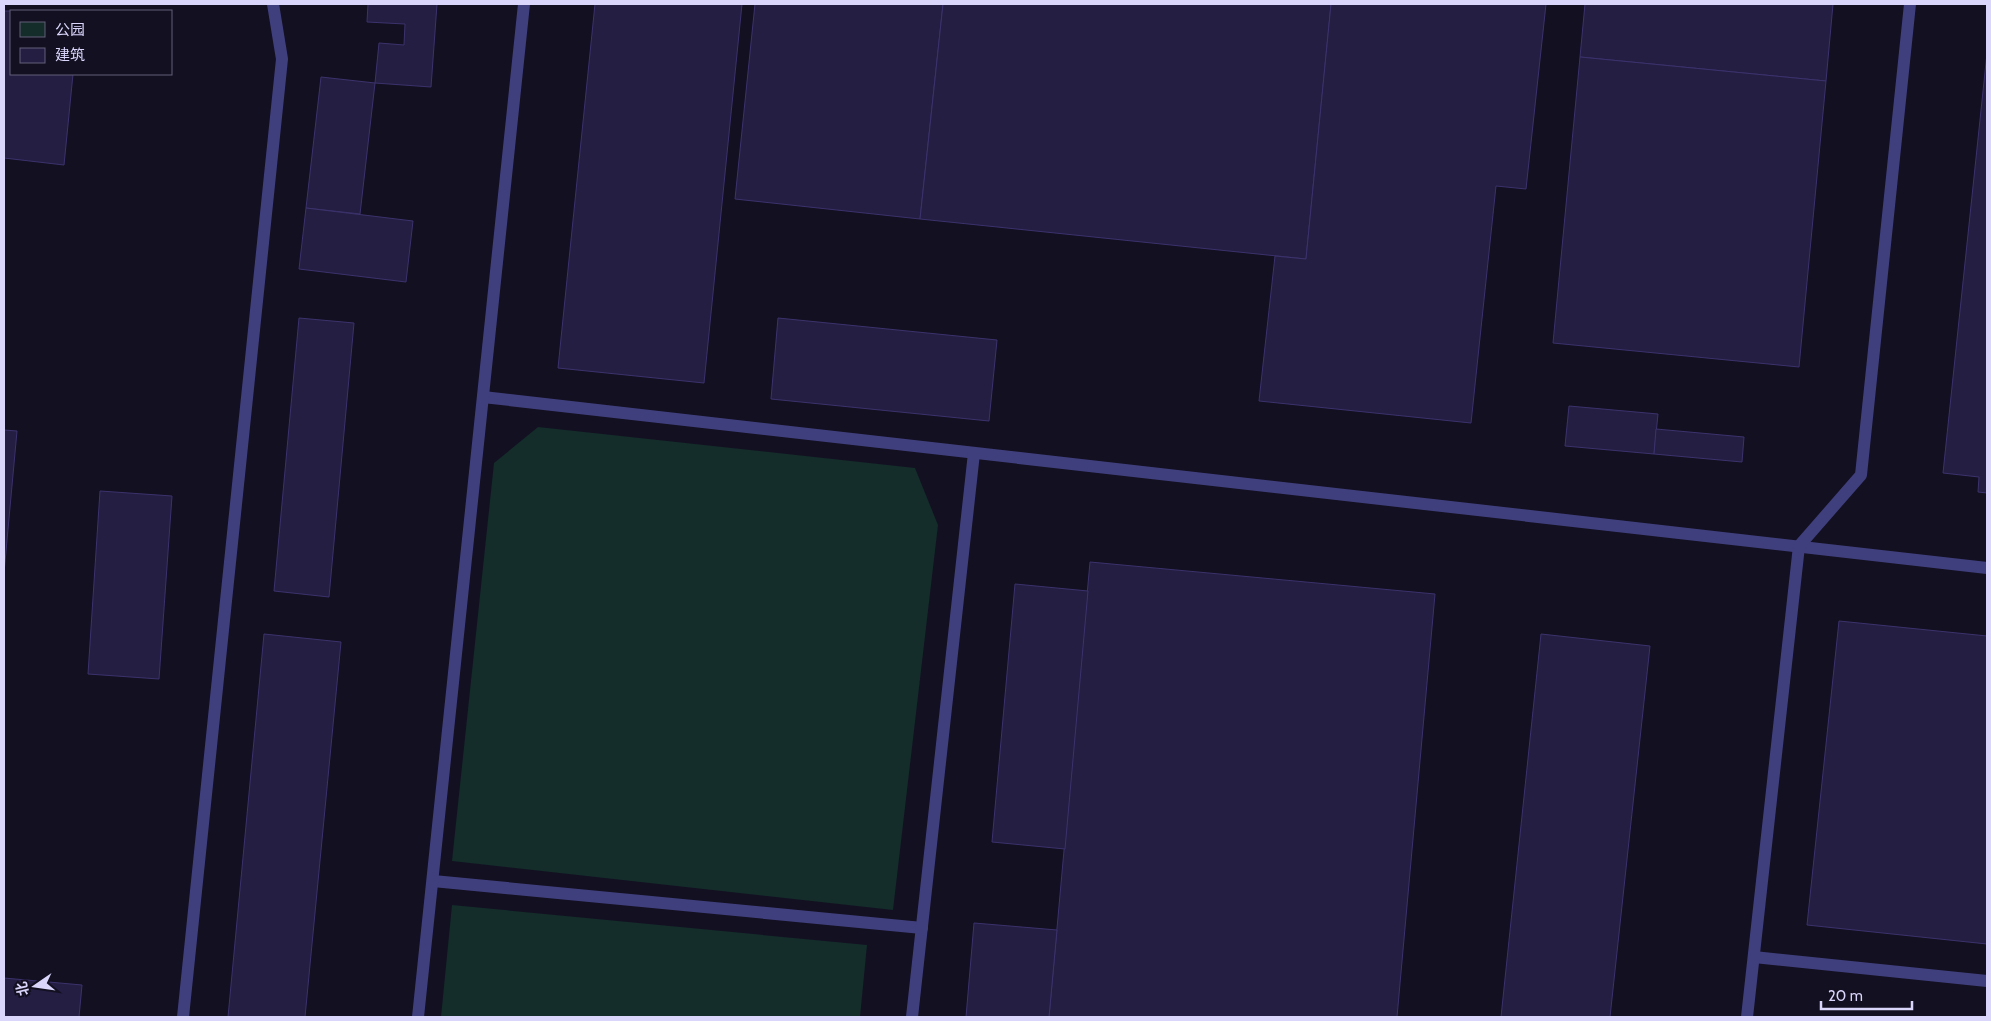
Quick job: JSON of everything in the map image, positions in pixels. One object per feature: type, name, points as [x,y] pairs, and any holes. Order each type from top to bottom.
[{"type":"lane","points":[[183,1017],[282,59],[273,4]]},
{"type":"lane","points":[[418,1017],[524,4]]},
{"type":"lane","points":[[1748,1017],[1799,546],[1861,475],[1910,4]]},
{"type":"lane","points":[[483,397],[1987,568]]},
{"type":"lane","points":[[912,1017],[974,453]]},
{"type":"lane","points":[[433,881],[922,928]]},
{"type":"lane","points":[[1754,957],[1987,981]]},
{"type":"green space","points":[[538,427],[915,468],[938,525],[893,910],[452,861],[494,463]]},
{"type":"green space","points":[[452,905],[867,945],[860,1017],[441,1017]]},
{"type":"building","points":[[368,4],[437,4],[431,87],[375,83],[379,43],[404,45],[405,24],[367,22]]},
{"type":"building","points":[[595,4],[742,4],[704,383],[558,368]]},
{"type":"building","points":[[755,4],[943,4],[920,219],[735,199]]},
{"type":"building","points":[[943,4],[1331,4],[1306,259],[920,219]]},
{"type":"building","points":[[1331,4],[1546,4],[1526,189],[1496,186],[1471,423],[1259,401],[1275,256],[1306,259]]},
{"type":"building","points":[[1585,4],[1833,4],[1826,81],[1580,57]]},
{"type":"building","points":[[4,11],[10,11],[10,75],[73,75],[64,165],[4,158]]},
{"type":"building","points":[[1987,53],[1987,493],[1978,492],[1979,477],[1943,473]]},
{"type":"building","points":[[1580,57],[1826,81],[1799,367],[1553,343]]},
{"type":"building","points":[[321,77],[375,83],[360,214],[306,208]]},
{"type":"building","points":[[306,208],[413,221],[406,282],[299,269]]},
{"type":"building","points":[[299,318],[354,323],[329,597],[274,591]]},
{"type":"building","points":[[778,318],[997,340],[989,421],[771,399]]},
{"type":"building","points":[[1569,406],[1658,414],[1654,454],[1565,446]]},
{"type":"building","points":[[1656,429],[1744,437],[1742,462],[1654,454]]},
{"type":"building","points":[[4,430],[17,431],[4,573]]},
{"type":"building","points":[[100,491],[172,496],[159,679],[88,674]]},
{"type":"building","points":[[1090,562],[1435,594],[1397,1017],[1049,1017]]},
{"type":"building","points":[[1015,584],[1088,591],[1065,849],[992,842]]},
{"type":"building","points":[[1839,621],[1987,636],[1987,944],[1807,925]]},
{"type":"building","points":[[264,634],[341,642],[305,1017],[228,1017]]},
{"type":"building","points":[[1541,634],[1650,646],[1610,1017],[1501,1017]]},
{"type":"building","points":[[974,923],[1057,930],[1049,1017],[966,1017]]},
{"type":"building","points":[[4,978],[82,985],[79,1017],[4,1017]]}]
